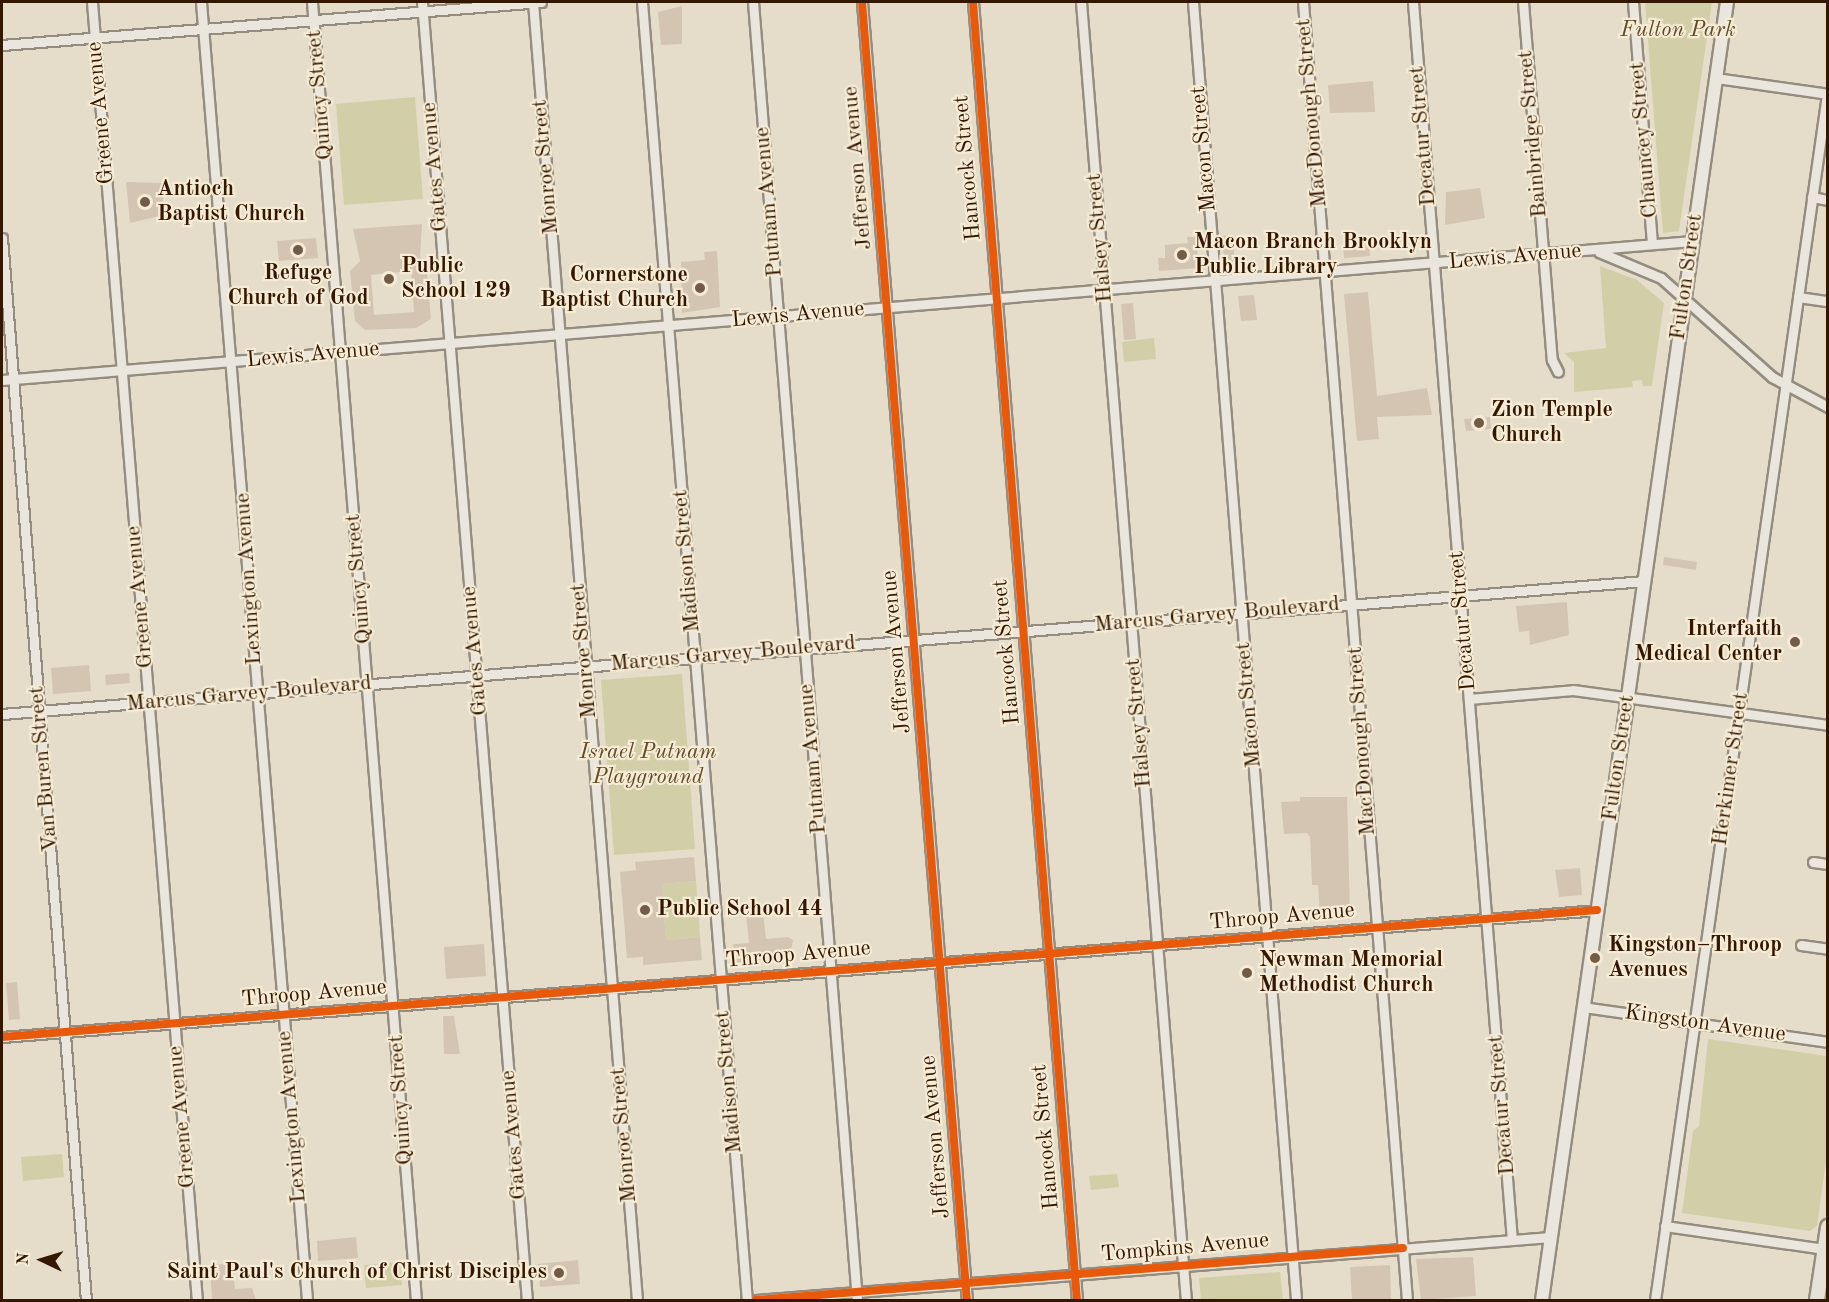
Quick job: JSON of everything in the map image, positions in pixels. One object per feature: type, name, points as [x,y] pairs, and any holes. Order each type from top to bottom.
[{"type":"main road","name":"Fulton Street","points":[[1542,1300],[1727,2]]},
{"type":"main road","points":[[1817,1300],[1827,1227]]},
{"type":"street","name":"Greene Avenue","points":[[92,2],[197,1300]]},
{"type":"street","name":"Lexington Avenue","points":[[201,2],[307,1300]]},
{"type":"street","name":"Quincy Street","points":[[312,2],[416,1300]]},
{"type":"street","name":"Monroe Street","points":[[533,2],[637,1300]]},
{"type":"street","points":[[2,45],[314,20],[422,6],[541,2]]},
{"type":"street","name":"Madison Street","points":[[642,2],[747,1300]]},
{"type":"street","name":"Putnam Avenue","points":[[753,2],[857,1297]]},
{"type":"street","name":"Jefferson Avenue","points":[[862,2],[967,1300]]},
{"type":"street","name":"Hancock Street","points":[[973,2],[1077,1300]]},
{"type":"street","name":"Halsey Street","points":[[1081,2],[1186,1300]]},
{"type":"street","name":"Macon Street","points":[[1193,2],[1296,1300]]},
{"type":"street","name":"MacDonough Street","points":[[1303,2],[1407,1300]]},
{"type":"street","name":"Decatur Street","points":[[1413,2],[1512,1240]]},
{"type":"street","name":"Bainbridge Street","points":[[1522,2],[1552,360],[1558,372]]},
{"type":"street","name":"Chauncey Street","points":[[1633,2],[1652,243]]},
{"type":"street","name":"Gates Avenue","points":[[422,6],[527,1300]]},
{"type":"street","points":[[1716,78],[1827,94]]},
{"type":"street","name":"Herkimer Street","points":[[1655,1300],[1827,94]]},
{"type":"street","points":[[1812,197],[1827,200]]},
{"type":"street","name":"Van Buren Street","points":[[2,238],[86,1300]]},
{"type":"street","name":"Lewis Avenue","points":[[2,380],[1594,251],[1652,243],[1692,241]]},
{"type":"street","name":"Lewis Avenue","points":[[1594,251],[1644,268],[1684,299],[1785,386],[1827,407]]},
{"type":"street","points":[[1798,297],[1827,302]]},
{"type":"street","name":"Marcus Garvey Boulevard","points":[[2,714],[1644,581]]},
{"type":"street","points":[[1469,699],[1573,690],[1827,725]]},
{"type":"street","points":[[1813,862],[1827,864]]},
{"type":"street","name":"Throop Avenue","points":[[2,1037],[1598,910]]},
{"type":"street","points":[[1801,945],[1827,949]]},
{"type":"street","name":"Kingston Avenue","points":[[1583,1007],[1827,1042]]},
{"type":"street","points":[[1665,1226],[1824,1249]]},
{"type":"street","name":"Tompkins Avenue","points":[[756,1300],[857,1297],[966,1283],[1551,1237]]},
{"type":"green space","name":"Fulton Park","points":[[1645,2],[1712,2],[1679,231],[1663,233]]},
{"type":"green space","points":[[415,97],[423,199],[344,205],[336,104]]},
{"type":"green space","points":[[1600,266],[1637,280],[1664,303],[1652,386],[1643,386],[1642,380],[1632,381],[1633,387],[1574,392],[1574,362],[1564,353],[1606,348]]},
{"type":"green space","points":[[1154,338],[1156,359],[1124,362],[1122,342]]},
{"type":"green space","name":"Israel Putnam Playground","points":[[682,674],[695,849],[614,855],[601,680]]},
{"type":"green space","points":[[696,881],[700,937],[666,940],[662,884]]},
{"type":"green space","points":[[1708,1039],[1827,1056],[1827,1153],[1817,1226],[1810,1231],[1682,1213],[1693,1131],[1699,1126]]},
{"type":"green space","points":[[62,1154],[64,1177],[23,1181],[21,1157]]},
{"type":"green space","points":[[1117,1174],[1119,1187],[1091,1190],[1089,1176]]},
{"type":"green space","points":[[400,1262],[402,1285],[366,1288],[364,1265]]},
{"type":"green space","points":[[1280,1272],[1283,1300],[1201,1300],[1199,1278]]},
{"type":"building","points":[[682,6],[682,44],[661,45],[658,12]]},
{"type":"building","points":[[1373,81],[1375,112],[1330,113],[1328,85]]},
{"type":"building","name":"Antioch Baptist Church","points":[[126,182],[162,183],[164,215],[130,223]]},
{"type":"building","points":[[1480,188],[1485,218],[1445,225],[1446,192]]},
{"type":"building","name":"Public School 129","points":[[422,224],[420,257],[426,262],[431,319],[416,328],[365,330],[355,321],[350,271],[360,261],[353,229]],"holes":[[[411,271],[414,312],[374,315],[371,275]]]},
{"type":"building","points":[[1233,235],[1235,269],[1225,270],[1222,236]]},
{"type":"building","name":"Macon Branch Brooklyn Public Library","points":[[1187,237],[1196,237],[1199,268],[1159,271],[1158,258],[1165,258],[1165,245],[1188,243]]},
{"type":"building","name":"Refuge Church of God","points":[[316,238],[318,258],[279,261],[277,241]]},
{"type":"building","points":[[1369,245],[1370,256],[1344,258],[1343,247]]},
{"type":"building","name":"Cornerstone Baptist Church","points":[[717,251],[720,307],[682,313],[681,262],[705,260],[704,252]]},
{"type":"building","points":[[1368,292],[1377,396],[1427,388],[1432,415],[1377,417],[1379,439],[1357,441],[1344,294]]},
{"type":"building","points":[[1254,295],[1257,320],[1241,321],[1238,296]]},
{"type":"building","points":[[1133,303],[1136,339],[1124,340],[1121,304]]},
{"type":"building","name":"Zion Temple Church","points":[[1490,417],[1491,429],[1466,431],[1464,419]]},
{"type":"building","points":[[1664,557],[1697,562],[1696,570],[1663,565]]},
{"type":"building","points":[[1567,602],[1569,635],[1530,645],[1529,631],[1519,632],[1516,606]]},
{"type":"building","points":[[89,665],[91,691],[53,694],[51,668]]},
{"type":"building","points":[[129,673],[130,683],[106,685],[105,675]]},
{"type":"building","points":[[1300,797],[1347,797],[1350,912],[1320,915],[1318,885],[1312,885],[1310,837],[1307,833],[1284,834],[1281,802],[1300,801]]},
{"type":"building","name":"Public School 44","points":[[694,857],[696,881],[662,884],[666,940],[700,937],[702,960],[643,965],[643,957],[627,958],[620,872],[636,870],[635,862]]},
{"type":"building","points":[[1580,868],[1582,895],[1559,897],[1555,870]]},
{"type":"building","points":[[763,911],[766,939],[788,937],[793,940],[790,955],[735,964],[733,944],[749,943],[746,913]]},
{"type":"building","points":[[484,944],[486,976],[446,979],[444,947]]},
{"type":"building","points":[[17,982],[20,1019],[9,1020],[6,983]]},
{"type":"building","points":[[443,1016],[454,1016],[460,1054],[444,1054]]},
{"type":"building","points":[[356,1237],[358,1258],[318,1261],[317,1241]]},
{"type":"building","points":[[1473,1257],[1476,1296],[1421,1300],[1416,1259]]},
{"type":"building","name":"Saint Paul's Church of Christ Disciples","points":[[578,1260],[580,1284],[540,1287],[538,1264]]},
{"type":"building","points":[[232,1263],[235,1289],[252,1288],[256,1300],[212,1300],[210,1265]]},
{"type":"building","points":[[1390,1265],[1391,1300],[1352,1300],[1350,1267]]},
{"type":"railway","points":[[1826,1300],[1828,1292]]},
{"type":"cycle path","points":[[862,2],[967,1300]]},
{"type":"cycle path","points":[[973,2],[1077,1300]]},
{"type":"cycle path","points":[[2,1037],[1597,910]]},
{"type":"cycle path","points":[[756,1300],[1403,1248]]},
{"type":"place","name":"Antioch Baptist Church","points":[[145,202]]},
{"type":"place","name":"Refuge Church of God","points":[[298,250]]},
{"type":"place","name":"Macon Branch Brooklyn Public Library","points":[[1182,255]]},
{"type":"place","name":"Public School 129","points":[[389,279]]},
{"type":"place","name":"Cornerstone Baptist Church","points":[[700,288]]},
{"type":"place","name":"Zion Temple Church","points":[[1479,423]]},
{"type":"place","name":"Interfaith Medical Center","points":[[1795,642]]},
{"type":"place","name":"Public School 44","points":[[645,910]]},
{"type":"place","name":"Kingston–Throop Avenues","points":[[1595,958]]},
{"type":"place","name":"Newman Memorial Methodist Church","points":[[1247,973]]},
{"type":"place","name":"Saint Paul's Church of Christ Disciples","points":[[559,1273]]}]
